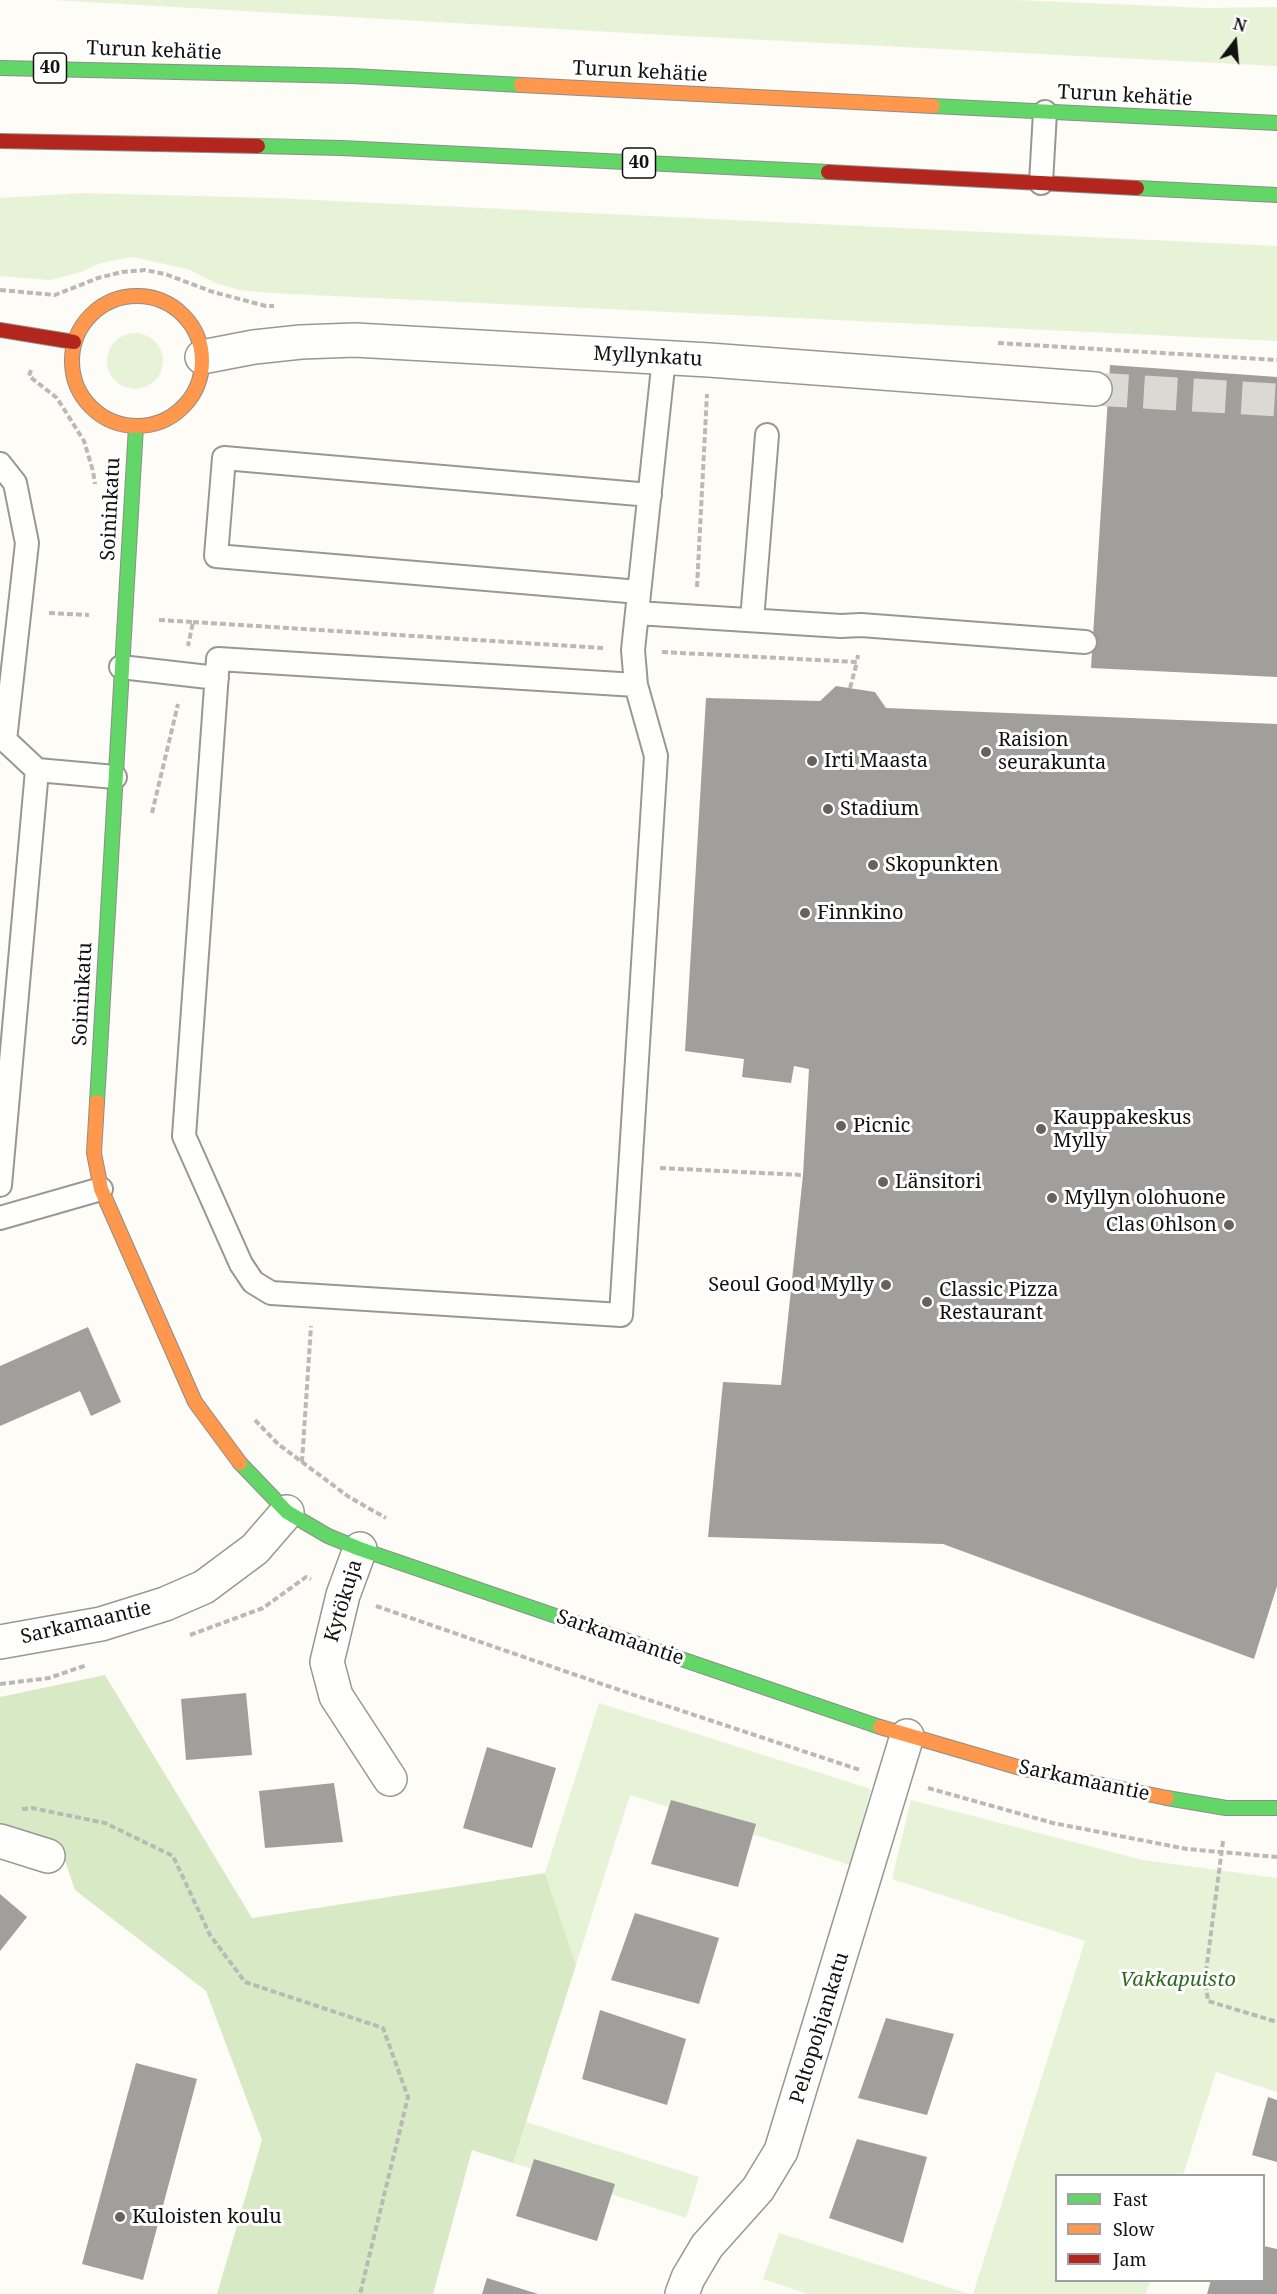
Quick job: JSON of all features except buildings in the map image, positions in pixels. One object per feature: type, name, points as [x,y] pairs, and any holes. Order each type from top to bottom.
[{"type":"main road","points":[[33,55],[99,69]]},
{"type":"main road","name":"Turun kehätie","points":[[0,68],[352,76],[1277,123]]},
{"type":"main road","name":"40","points":[[0,141],[341,148],[1277,195]]},
{"type":"main road","points":[[140,296],[159,299],[176,308],[189,321],[198,338],[202,357],[200,378],[191,398],[176,413],[157,423],[136,426],[116,422],[98,413],[84,399],[75,382],[72,362],[74,342],[84,323],[99,308],[119,298],[140,296]]},
{"type":"main road","points":[[0,330],[74,342]]},
{"type":"main road","name":"Soininkatu","points":[[136,426],[94,1153],[101,1189],[195,1402],[245,1470],[287,1512]]},
{"type":"main road","name":"Sarkamaantie","points":[[287,1512],[328,1536],[360,1549],[907,1736],[1024,1769],[1186,1802],[1226,1808],[1277,1808]]},
{"type":"street","name":"Myllynkatu","points":[[202,357],[277,344],[355,340],[709,360],[1095,389]]},
{"type":"street","name":"Sarkamaantie","points":[[0,1642],[101,1624],[165,1604],[204,1587],[255,1550],[287,1512]]},
{"type":"street","name":"Kytökuja","points":[[360,1549],[343,1594],[327,1662],[336,1696],[390,1779]]},
{"type":"street","name":"Peltopohjankatu","points":[[682,2294],[688,2278],[707,2246],[758,2189],[782,2151],[907,1736]]},
{"type":"street","points":[[0,1841],[48,1856]]},
{"type":"lane","points":[[1041,183],[1045,112]]},
{"type":"lane","points":[[636,685],[218,659],[183,1136],[241,1264],[253,1282],[271,1293],[621,1315],[656,756],[636,685],[633,650],[664,358]]},
{"type":"lane","points":[[752,620],[767,435]]},
{"type":"lane","points":[[650,495],[224,458],[216,555],[638,603],[695,617],[841,626],[861,625],[1085,642]]},
{"type":"lane","points":[[0,464],[15,483],[27,543],[5,740],[37,770],[114,777]]},
{"type":"lane","points":[[121,667],[217,678]]},
{"type":"lane","points":[[0,1185],[37,770]]},
{"type":"lane","points":[[0,1218],[101,1189]]},
{"type":"path","points":[[693,654],[709,360]]},
{"type":"path","points":[[30,376],[57,398],[84,441],[96,491]]},
{"type":"path","points":[[124,618],[633,650]]},
{"type":"path","points":[[150,821],[174,724],[193,622]]},
{"type":"path","points":[[850,688],[857,662]]},
{"type":"path","points":[[630,1167],[803,1175]]},
{"type":"path","points":[[302,1462],[312,1295]]},
{"type":"path","points":[[249,1413],[278,1444],[349,1497]]},
{"type":"path","points":[[184,1637],[263,1608],[306,1577],[343,1594],[631,1694],[894,1781],[925,1787],[1053,1823],[1187,1849],[1277,1857]]},
{"type":"path","points":[[0,1684],[49,1678],[93,1663]]},
{"type":"path","points":[[21,1809],[32,1808],[105,1823],[173,1856],[210,1935],[245,1982],[384,2028],[408,2097],[360,2294]]},
{"type":"path","points":[[1226,1808],[1205,1978],[1208,2001],[1277,2022]]},
{"type":"green space","points":[[52,0],[1015,0],[1208,8],[1277,7],[1277,66],[646,34]]},
{"type":"green space","points":[[83,193],[273,198],[1277,246],[1277,341],[271,293],[239,290],[215,283],[188,269],[132,257],[101,263],[81,272],[50,280],[0,276],[0,198]]},
{"type":"green space","points":[[135,333],[146,335],[155,341],[161,350],[163,361],[161,372],[155,381],[146,387],[135,389],[124,387],[115,381],[109,372],[107,361],[109,350],[115,341],[124,335]]},
{"type":"green space","points":[[105,1675],[252,1918],[545,1873],[576,1965],[513,2163],[472,2150],[433,2294],[217,2294],[262,2140],[206,1991],[75,1890],[59,1843],[0,1823],[0,1697]]},
{"type":"green space","points":[[599,1703],[871,1789],[850,1865],[630,1795],[576,1965],[545,1873]]},
{"type":"green space","name":"Vakkapuisto","points":[[911,1800],[1143,1860],[1277,1878],[1277,2092],[1216,2072],[1183,2174],[1055,2174],[1055,2282],[1150,2282],[1146,2294],[973,2294],[1085,1941],[892,1879]]},
{"type":"green space","points":[[526,2122],[699,2177],[686,2218],[513,2163]]},
{"type":"green space","points":[[779,2233],[969,2294],[808,2294],[763,2279]]},
{"type":"tunnel","points":[[1095,389],[1277,400]]},
{"type":"traffic: fast","points":[[0,68],[352,76],[521,85]]},
{"type":"traffic: fast","points":[[933,106],[1277,123]]},
{"type":"traffic: fast","points":[[258,146],[828,172]]},
{"type":"traffic: fast","points":[[1137,188],[1277,195]]},
{"type":"traffic: fast","points":[[97,1102],[136,426]]},
{"type":"traffic: fast","points":[[240,1463],[287,1512],[328,1536],[360,1549],[880,1727]]},
{"type":"traffic: fast","points":[[1167,1798],[1226,1808],[1277,1808]]},
{"type":"traffic: slow","points":[[521,85],[933,106]]},
{"type":"traffic: slow","points":[[137,296],[162,301],[183,315],[197,336],[202,361],[197,386],[183,407],[162,421],[137,426],[112,421],[91,407],[77,386],[72,361],[77,336],[91,315],[112,301],[137,296]]},
{"type":"traffic: slow","points":[[97,1102],[94,1153],[101,1189],[195,1402],[240,1463]]},
{"type":"traffic: slow","points":[[880,1727],[1024,1769],[1167,1798]]},
{"type":"traffic: jam","points":[[0,141],[258,146]]},
{"type":"traffic: jam","points":[[828,172],[1137,188]]},
{"type":"traffic: jam","points":[[0,330],[74,342]]},
{"type":"place","name":"Raision seurakunta","points":[[986,752]]},
{"type":"place","name":"Irti Maasta","points":[[812,761]]},
{"type":"place","name":"Stadium","points":[[828,809]]},
{"type":"place","name":"Skopunkten","points":[[873,865]]},
{"type":"place","name":"Finnkino","points":[[805,913]]},
{"type":"place","name":"Picnic","points":[[841,1126]]},
{"type":"place","name":"Kauppakeskus Mylly","points":[[1041,1129]]},
{"type":"place","name":"Länsitori","points":[[883,1182]]},
{"type":"place","name":"Myllyn olohuone","points":[[1052,1198]]},
{"type":"place","name":"Clas Ohlson","points":[[1229,1225]]},
{"type":"place","name":"Seoul Good Mylly","points":[[886,1285]]},
{"type":"place","name":"Classic Pizza Restaurant","points":[[927,1302]]},
{"type":"place","name":"Kuloisten koulu","points":[[120,2217]]}]
